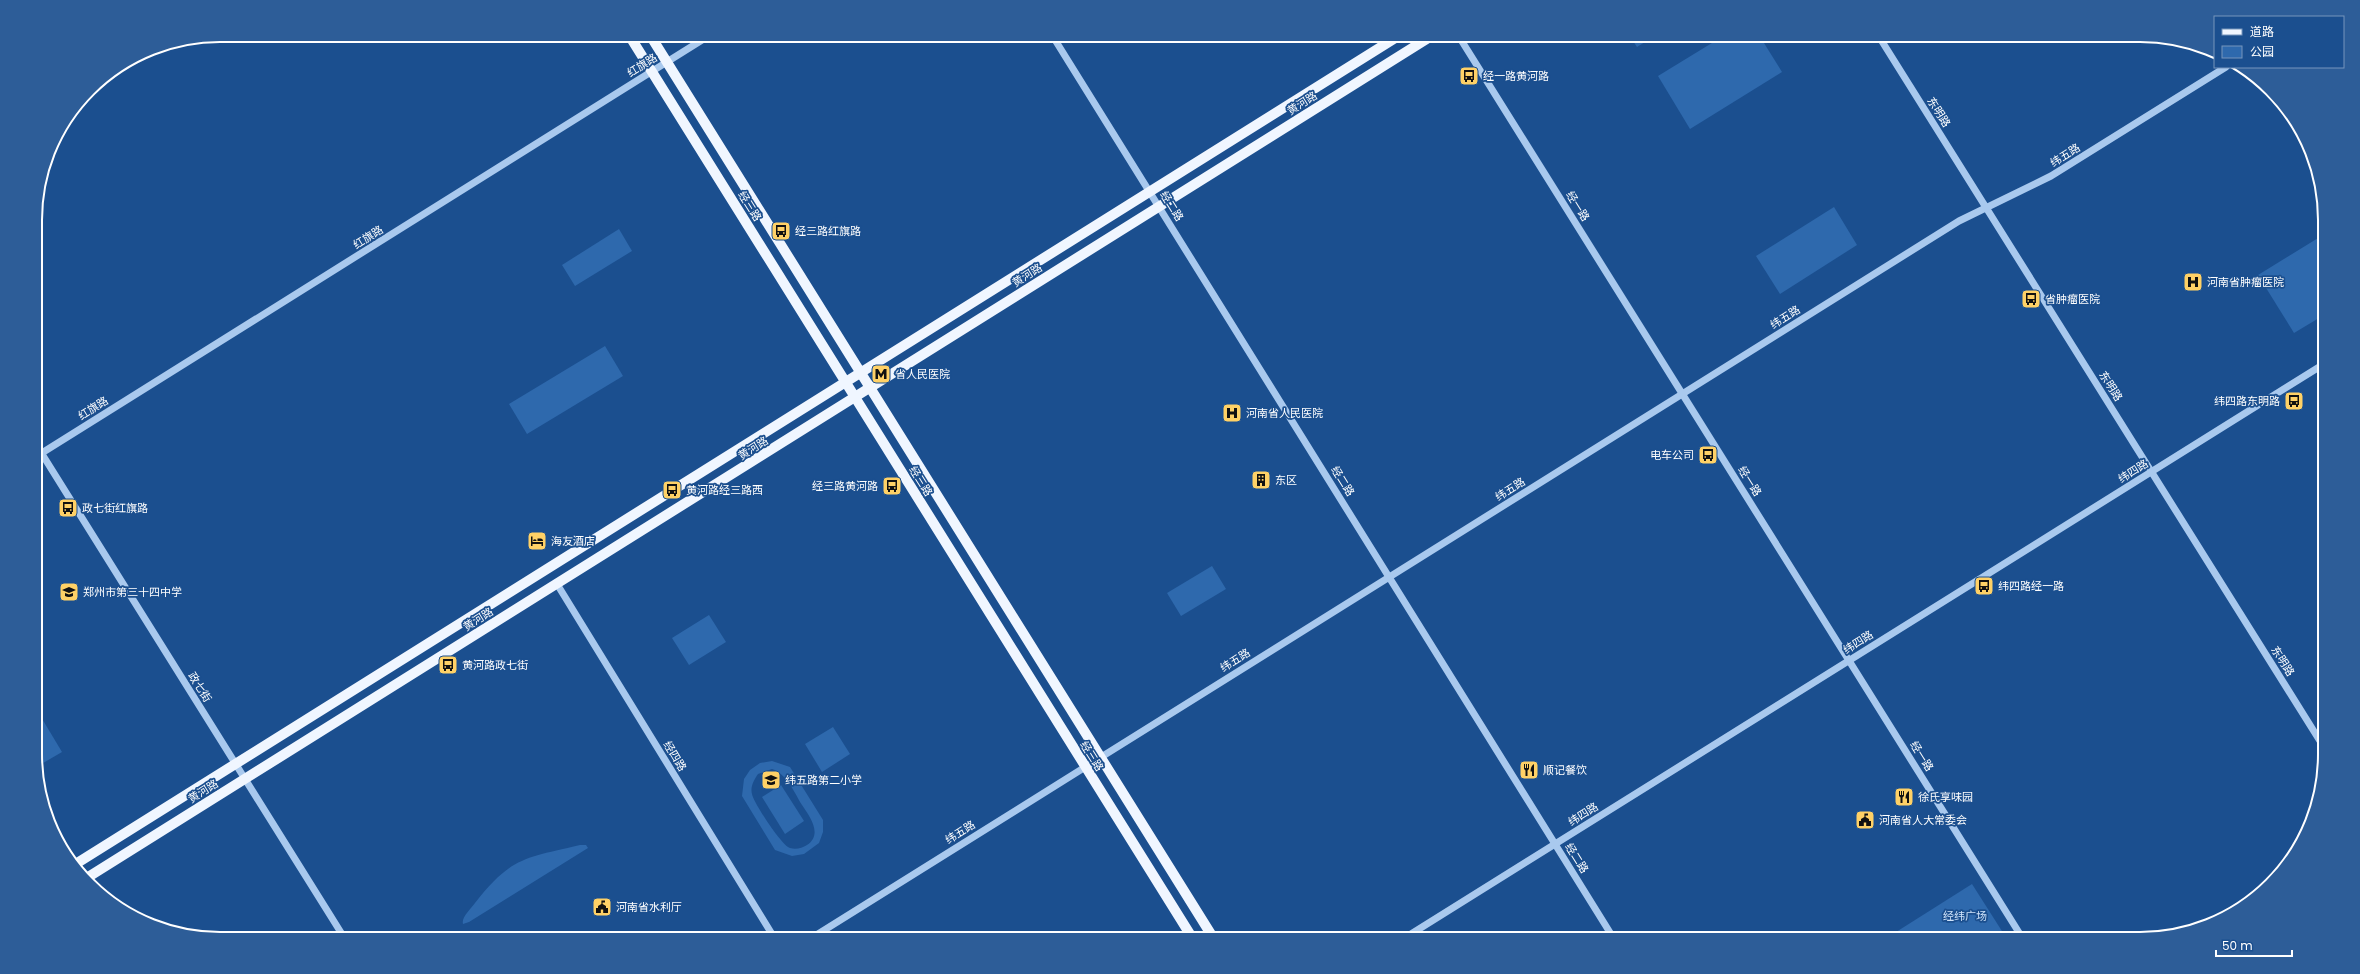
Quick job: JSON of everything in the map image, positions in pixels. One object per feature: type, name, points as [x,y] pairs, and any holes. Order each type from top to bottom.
[{"type":"main road","name":"经三路","points":[[633,42],[1189,932]]},
{"type":"main road","name":"经三路","points":[[654,42],[1210,932]]},
{"type":"main road","name":"黄河路","points":[[79,862],[1389,42]]},
{"type":"main road","name":"黄河路","points":[[90,875],[1422,42]]},
{"type":"street","name":"红旗路","points":[[42,453],[699,42]]},
{"type":"street","name":"经二路","points":[[1056,42],[1390,576],[1610,932]]},
{"type":"street","name":"经一路","points":[[1462,42],[2019,932]]},
{"type":"street","name":"东明路","points":[[1882,42],[2318,738]]},
{"type":"street","name":"纬五路","points":[[821,932],[1959,222],[2051,176],[2224,68]]},
{"type":"street","name":"纬四路","points":[[1414,932],[2318,368]]},
{"type":"street","name":"政七街","points":[[42,460],[236,764],[341,932]]},
{"type":"street","name":"经四路","points":[[557,584],[771,932]]},
{"type":"green space","points":[[1634,42],[1645,42],[1637,47]]},
{"type":"green space","points":[[1714,42],[1763,42],[1782,72],[1690,129],[1658,76]]},
{"type":"green space","points":[[1834,207],[1857,245],[1780,294],[1756,256]]},
{"type":"green space","points":[[619,229],[632,251],[575,286],[562,265]]},
{"type":"green space","points":[[2318,238],[2318,319],[2294,333],[2258,275]]},
{"type":"green space","points":[[605,346],[623,376],[527,434],[509,404]]},
{"type":"green space","points":[[1212,566],[1226,589],[1181,616],[1167,593]]},
{"type":"green space","points":[[709,615],[726,642],[689,665],[672,638]]},
{"type":"green space","points":[[42,719],[62,752],[42,764]]},
{"type":"green space","points":[[833,727],[850,754],[822,772],[805,744]]},
{"type":"green space","points":[[772,761],[790,767],[823,820],[823,832],[819,843],[804,854],[792,856],[775,850],[742,796],[744,779],[750,770],[760,763]],"holes":[[[772,769],[777,771],[790,784],[814,825],[815,831],[812,841],[801,848],[790,848],[781,840],[762,814],[752,794],[752,786],[758,774]]]},
{"type":"green space","points":[[781,785],[804,821],[785,834],[762,797]]},
{"type":"green space","points":[[580,845],[586,845],[588,848],[469,922],[463,924],[463,919],[475,903],[499,876],[510,868],[532,857]]},
{"type":"green space","name":"经纬广场","points":[[1972,884],[2003,932],[1896,932]]},
{"type":"place","name":"经一路黄河路","points":[[1469,76]]},
{"type":"place","name":"经三路红旗路","points":[[781,231]]},
{"type":"place","name":"河南省肿瘤医院","points":[[2193,282]]},
{"type":"place","name":"省肿瘤医院","points":[[2031,299]]},
{"type":"place","name":"省人民医院","points":[[881,374]]},
{"type":"place","name":"纬四路东明路","points":[[2294,401]]},
{"type":"place","name":"河南省人民医院","points":[[1232,413]]},
{"type":"place","name":"电车公司","points":[[1708,455]]},
{"type":"place","name":"东区","points":[[1261,480]]},
{"type":"place","name":"经三路黄河路","points":[[892,486]]},
{"type":"place","name":"黄河路经三路西","points":[[672,490]]},
{"type":"place","name":"政七街红旗路","points":[[68,508]]},
{"type":"place","name":"海友酒店","points":[[537,541]]},
{"type":"place","name":"纬四路经一路","points":[[1984,586]]},
{"type":"place","name":"郑州市第三十四中学","points":[[69,592]]},
{"type":"place","name":"黄河路政七街","points":[[448,665]]},
{"type":"place","name":"顺记餐饮","points":[[1529,770]]},
{"type":"place","name":"纬五路第二小学","points":[[771,780]]},
{"type":"place","name":"徐氏享味园","points":[[1904,797]]},
{"type":"place","name":"河南省人大常委会","points":[[1865,820]]},
{"type":"place","name":"河南省水利厅","points":[[602,907]]}]
